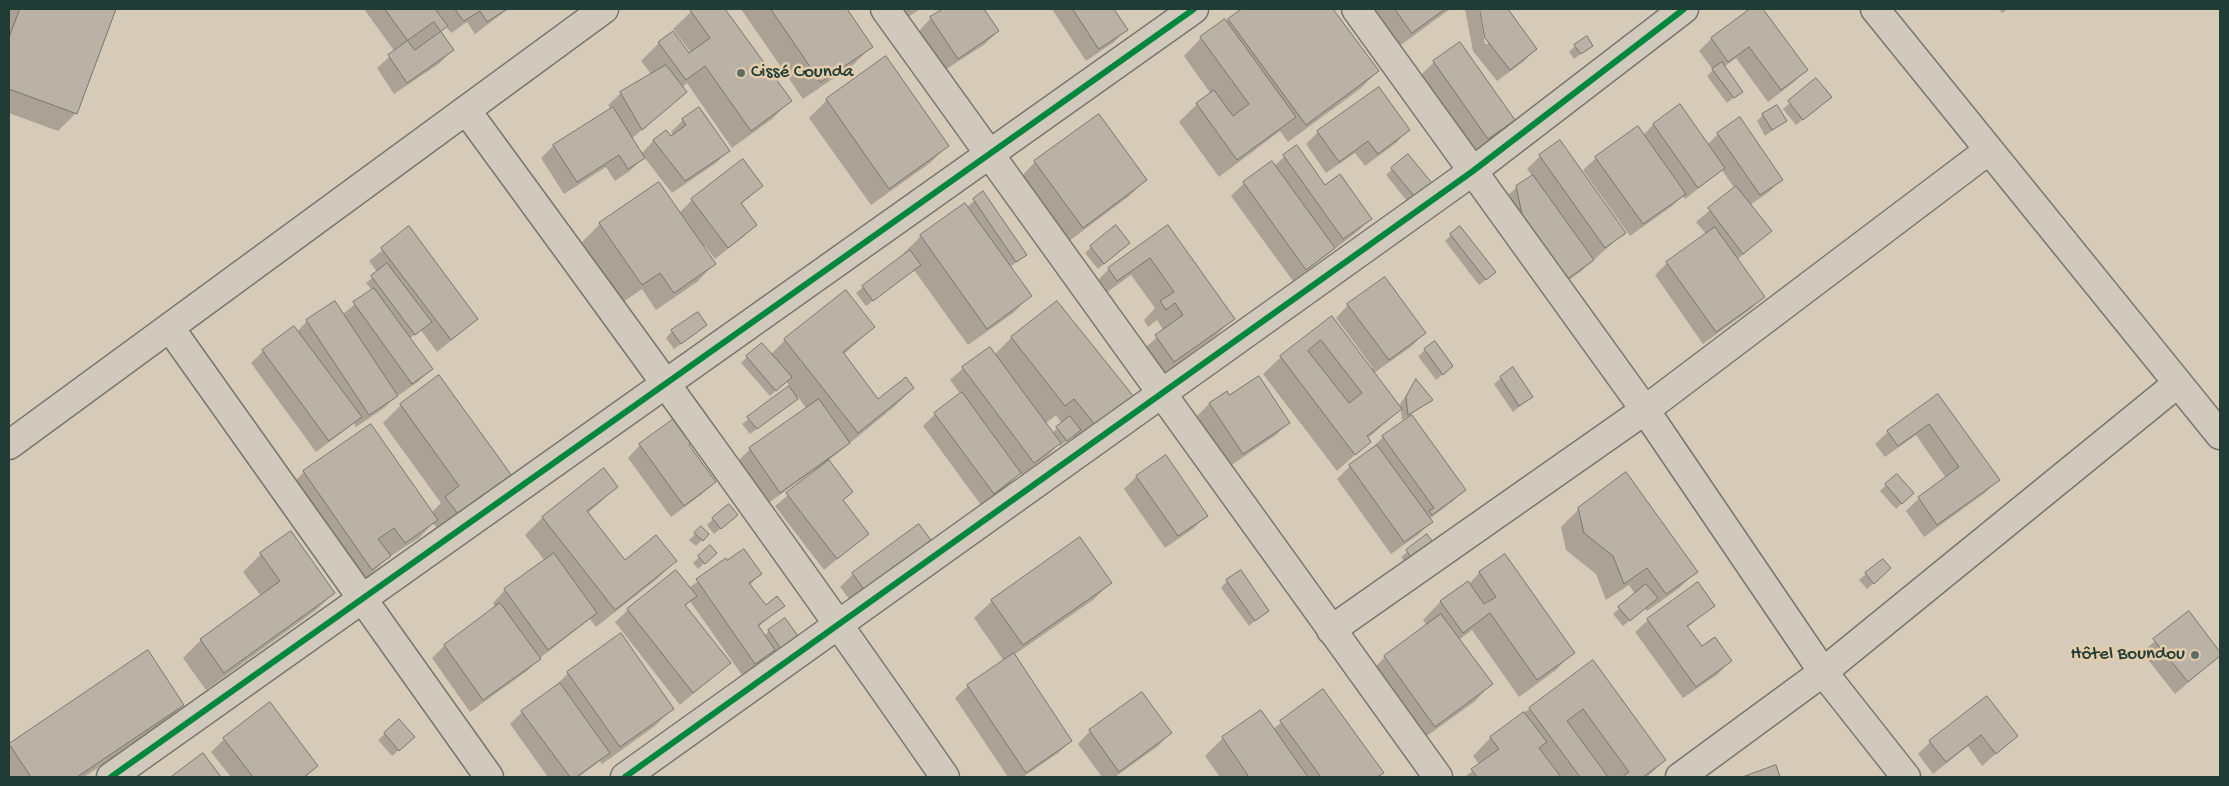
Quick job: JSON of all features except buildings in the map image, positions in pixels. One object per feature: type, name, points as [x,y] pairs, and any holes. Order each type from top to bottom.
[{"type":"street","points":[[9,445],[604,9]]},
{"type":"street","points":[[885,9],[1438,777]]},
{"type":"street","points":[[111,777],[1194,9]]},
{"type":"street","points":[[1356,9],[1645,410],[1823,672],[1906,777]]},
{"type":"street","points":[[625,777],[1473,170],[1684,9]]},
{"type":"street","points":[[1875,9],[2220,434]]},
{"type":"street","points":[[466,110],[667,383],[839,624],[945,777]]},
{"type":"street","points":[[1331,630],[1645,410],[1989,150]]},
{"type":"street","points":[[170,328],[489,777]]},
{"type":"street","points":[[1680,777],[1823,672],[2178,383]]},
{"type":"cycle path","points":[[111,777],[1194,9]]},
{"type":"cycle path","points":[[625,777],[1473,171],[1684,9]]},
{"type":"place","name":"Cissé Counda","points":[[741,73]]},
{"type":"place","name":"Hôtel Boundou","points":[[2195,655]]}]
